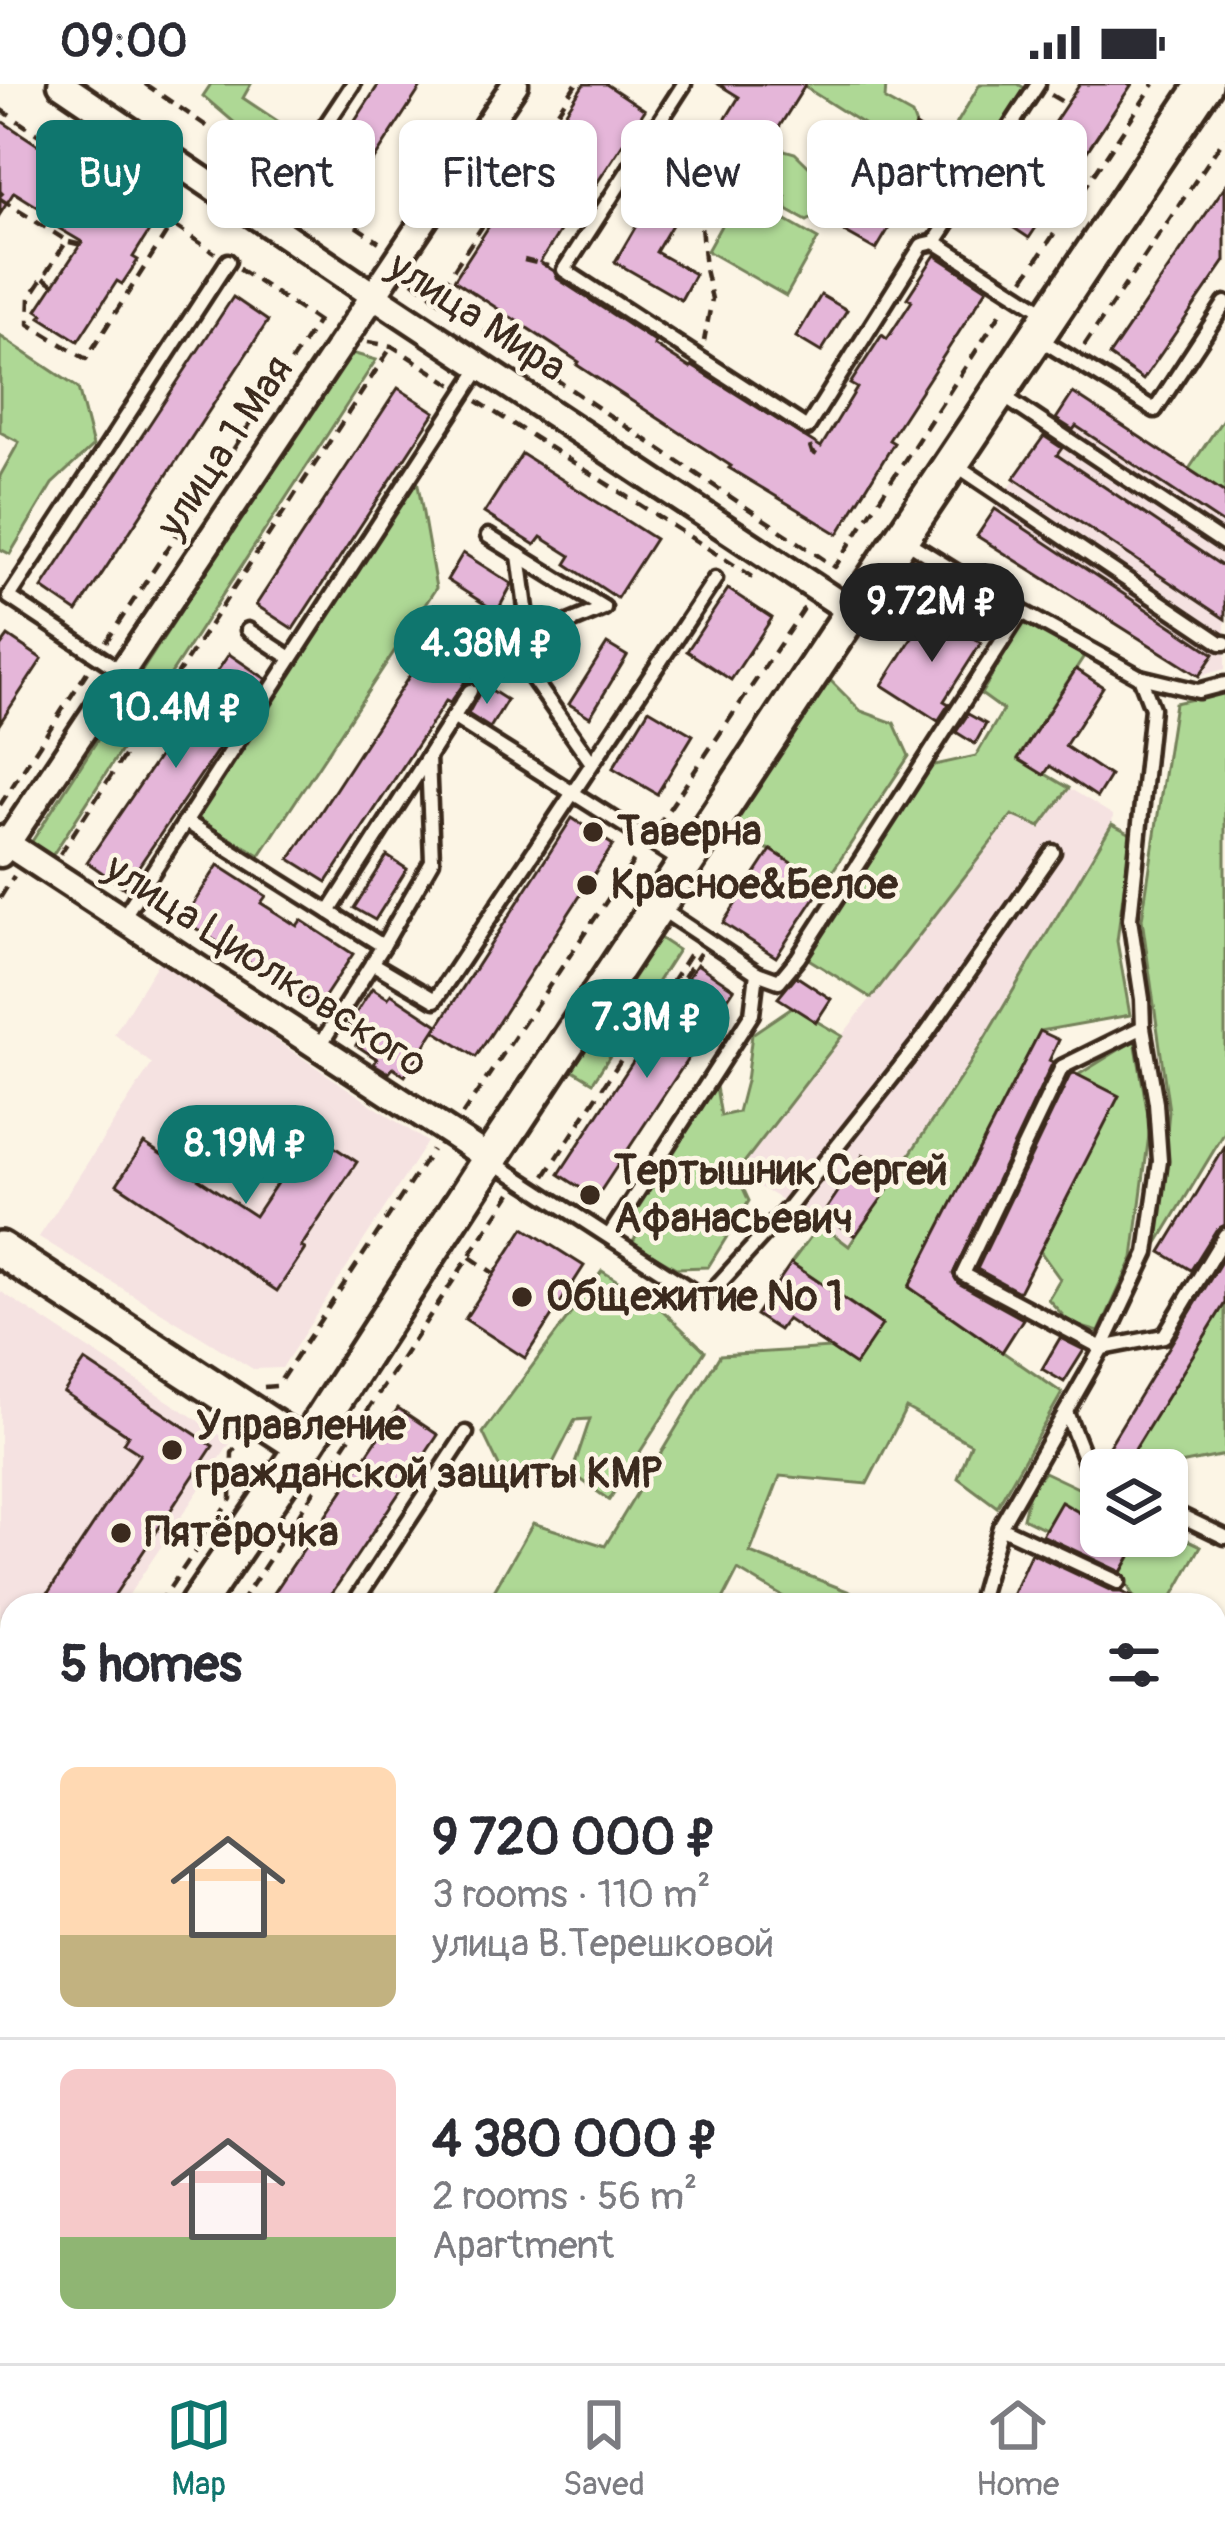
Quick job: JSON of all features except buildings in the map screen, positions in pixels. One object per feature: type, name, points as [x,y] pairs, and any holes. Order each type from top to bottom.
[{"type":"main road","points":[[205,1593],[1205,84]]},
{"type":"main road","points":[[0,1249],[260,1402],[304,1447]]},
{"type":"street","name":"улица Мира","points":[[61,84],[207,184]]},
{"type":"street","name":"улица 1 Мая","points":[[2,845],[515,84]]},
{"type":"street","name":"улица Мира","points":[[272,228],[852,612]]},
{"type":"street","name":"улица Циолковского","points":[[2,845],[490,1160]]},
{"type":"lane","points":[[329,120],[353,84]]},
{"type":"lane","points":[[661,120],[685,84]]},
{"type":"lane","points":[[621,181],[564,270],[807,428],[922,245],[934,242],[1038,84]]},
{"type":"lane","points":[[934,242],[1014,293],[1044,326],[1155,410],[1225,303]]},
{"type":"lane","points":[[122,671],[4,595],[228,261]]},
{"type":"lane","points":[[122,919],[481,367]]},
{"type":"lane","points":[[999,394],[1225,544]]},
{"type":"lane","points":[[954,464],[1225,643]]},
{"type":"lane","points":[[488,536],[604,608],[530,639]]},
{"type":"lane","points":[[902,538],[1140,677],[1198,692],[1225,684]]},
{"type":"lane","points":[[519,555],[530,639],[519,659],[592,764]]},
{"type":"lane","points":[[372,963],[435,1000],[715,579]]},
{"type":"lane","points":[[657,906],[757,973],[779,981],[1022,612]]},
{"type":"lane","points":[[248,630],[292,658]]},
{"type":"lane","points":[[985,1593],[1000,1527],[1102,1348],[1147,1253],[1160,1162],[1130,919],[1152,708],[1140,677]]},
{"type":"lane","points":[[328,912],[470,691]]},
{"type":"lane","points":[[453,717],[685,864]]},
{"type":"lane","points":[[319,1047],[432,861],[428,756]]},
{"type":"lane","points":[[185,821],[382,946]]},
{"type":"lane","points":[[490,1160],[705,1299],[789,1207],[923,1037],[1052,852]]},
{"type":"lane","points":[[609,1236],[752,1014],[757,973]]},
{"type":"lane","points":[[1143,1027],[1062,1067],[963,1274],[1102,1348],[1164,1336],[1225,1235]]},
{"type":"lane","points":[[1066,1412],[1081,1449]]},
{"type":"lane","points":[[361,1593],[466,1433]]},
{"type":"lane","points":[[1188,1520],[1225,1538]]},
{"type":"lane","points":[[1000,1527],[1118,1582]]},
{"type":"path","points":[[576,84],[435,298],[836,567],[1154,84]]},
{"type":"path","points":[[1080,352],[1225,137]]},
{"type":"path","points":[[1,195],[67,242],[86,246]]},
{"type":"path","points":[[67,242],[30,297],[29,325],[86,359],[169,228]]},
{"type":"path","points":[[701,228],[712,299],[701,359]]},
{"type":"path","points":[[524,260],[564,270]]},
{"type":"path","points":[[44,277],[59,288]]},
{"type":"path","points":[[0,805],[318,321]]},
{"type":"path","points":[[247,1593],[512,1193],[537,1190],[683,977]]},
{"type":"path","points":[[166,1593],[231,1499],[232,1454],[260,1402],[277,1386],[445,1130]]},
{"type":"path","points":[[469,1257],[495,1274]]},
{"type":"path","points":[[260,1402],[277,1386]]},
{"type":"shaded area","points":[[1073,393],[1225,493],[1225,669],[1199,676],[977,536]]},
{"type":"shaded area","points":[[1069,788],[1113,815],[1112,824],[969,1065],[849,1247],[821,1224],[811,1236],[788,1219],[782,1200],[736,1173],[1012,815],[1040,827]]},
{"type":"shaded area","points":[[159,961],[427,1142],[282,1368],[253,1369],[39,1237],[152,1064],[114,1034]]},
{"type":"shaded area","points":[[0,1291],[231,1442],[130,1593],[0,1593]]},
{"type":"green space","points":[[211,84],[251,84],[243,98],[276,120],[231,120],[203,96]]},
{"type":"green space","points":[[800,84],[886,84],[885,100],[914,120],[857,120]]},
{"type":"green space","points":[[980,84],[1018,84],[1026,89],[1008,120],[959,120]]},
{"type":"green space","points":[[783,150],[807,165],[807,221],[787,210]]},
{"type":"green space","points":[[783,219],[818,239],[786,296],[707,251],[720,228],[783,228]]},
{"type":"green space","points":[[0,336],[78,388],[93,446],[52,484],[10,554],[0,549],[0,476],[19,442],[0,432]]},
{"type":"green space","points":[[348,352],[376,360],[50,859],[29,846]]},
{"type":"green space","points":[[1225,416],[1225,493],[1189,469]]},
{"type":"green space","points":[[417,479],[436,588],[260,855],[196,819]]},
{"type":"green space","points":[[1024,622],[1084,656],[1018,758],[1069,788],[1040,827],[1012,815],[871,998],[807,958],[930,766],[976,756],[1003,710],[981,694]]},
{"type":"green space","points":[[822,672],[861,711],[894,723],[909,756],[824,884],[771,850],[716,835]]},
{"type":"green space","points":[[1225,692],[1225,1132],[1156,1246],[1169,1111],[1142,919],[1175,703]]},
{"type":"green space","points":[[1112,824],[1131,834],[1117,941],[1130,1015],[1040,1031],[909,1287],[1062,1393],[997,1507],[958,1478],[971,1444],[906,1408],[867,1484],[780,1476],[750,1553],[852,1593],[777,1593],[738,1570],[726,1593],[493,1593],[533,1523],[605,1546],[720,1355],[830,1348],[855,1364],[881,1324],[791,1263],[820,1224],[849,1246],[969,1065]]},
{"type":"green space","points":[[649,931],[678,950],[593,1082],[563,1064]]},
{"type":"green space","points":[[792,1007],[842,1036],[736,1173],[749,1201],[708,1267],[676,1268],[632,1243],[643,1223],[630,1213],[715,1081],[721,1116],[738,1112],[752,1034]]},
{"type":"green space","points":[[1135,1040],[1150,1127],[1133,1258],[1099,1332],[1071,1324],[1048,1299],[1060,1279],[1040,1251],[1118,1096],[1078,1075]]},
{"type":"green space","points":[[602,1271],[660,1308],[705,1351],[609,1500],[572,1473],[590,1419],[575,1420],[547,1475],[509,1487],[483,1433]]},
{"type":"green space","points":[[1225,1303],[1225,1455],[1188,1462],[1188,1449],[1135,1449]]},
{"type":"green space","points":[[1044,1472],[1080,1489],[1080,1513],[1062,1502],[1046,1529],[1023,1518],[1030,1489]]},
{"type":"green space","points":[[1188,1540],[1201,1546],[1175,1593],[1131,1593],[1121,1573],[1130,1557],[1188,1557]]},
{"type":"place","name":"Таверна","points":[[593,832]]},
{"type":"place","name":"Красное&Белое","points":[[587,885]]},
{"type":"place","name":"Тертышник Сергей Афанасьевич","points":[[590,1195]]},
{"type":"place","name":"Общежитие № 1","points":[[522,1297]]},
{"type":"place","name":"Управление гражданской защиты КМР","points":[[172,1450]]},
{"type":"place","name":"Пятёрочка","points":[[121,1533]]}]
